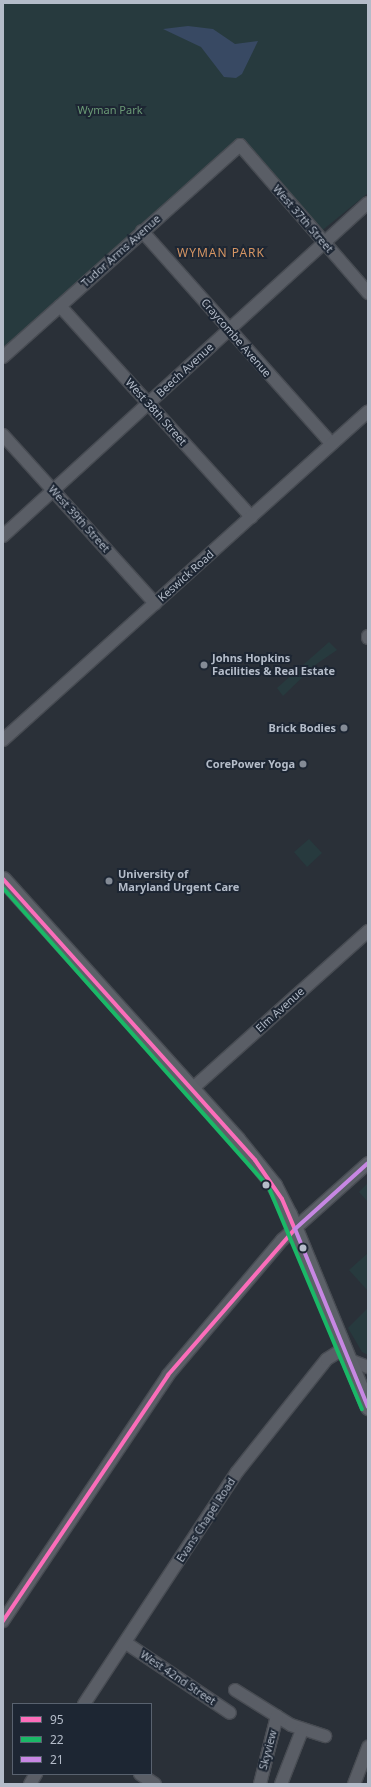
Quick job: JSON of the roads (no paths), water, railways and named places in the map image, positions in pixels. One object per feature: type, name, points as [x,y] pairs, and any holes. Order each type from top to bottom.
[{"type":"main road","points":[[3,879],[192,1089],[264,1172],[295,1229],[368,1407]]},
{"type":"street","name":"Tudor Arms Avenue","points":[[3,357],[142,231],[240,145]]},
{"type":"street","name":"West 37th Street","points":[[240,145],[323,243],[368,293]]},
{"type":"street","name":"Beech Avenue","points":[[3,536],[368,203]]},
{"type":"street","name":"Craycombe Avenue","points":[[142,231],[332,444]]},
{"type":"street","name":"West 38th Street","points":[[60,306],[251,517]]},
{"type":"street","name":"Keswick Road","points":[[3,740],[368,411]]},
{"type":"street","name":"West 39th Street","points":[[3,435],[155,603]]},
{"type":"street","name":"Elm Avenue","points":[[192,1089],[368,931]]},
{"type":"street","points":[[3,1622],[168,1375],[295,1229],[368,1163]]},
{"type":"street","points":[[345,1354],[368,1367]]},
{"type":"street","name":"Evans Chapel Road","points":[[85,1703],[248,1457],[327,1359],[345,1354]]},
{"type":"street","name":"West 42nd Street","points":[[126,1642],[230,1713]]},
{"type":"street","name":"Skyview","points":[[235,1690],[302,1730],[325,1736]]},
{"type":"street","name":"Skyview","points":[[260,1784],[277,1716]]},
{"type":"street","name":"Skyview","points":[[281,1784],[302,1730]]},
{"type":"street","points":[[354,1784],[368,1747]]},
{"type":"street","points":[[30,1784],[35,1775]]},
{"type":"street","points":[[142,1775],[155,1784]]},
{"type":"water","points":[[188,26],[213,29],[235,44],[258,41],[242,74],[236,78],[224,77],[201,47],[163,29]]},
{"type":"place","name":"Johns Hopkins Facilities & Real Estate","points":[[204,665]]},
{"type":"place","name":"Brick Bodies","points":[[344,728]]},
{"type":"place","name":"CorePower Yoga","points":[[303,764]]},
{"type":"place","name":"University of Maryland Urgent Care","points":[[109,881]]},
{"type":"district","name":"WYMAN PARK","points":[[221,253]]},
{"type":"park label","name":"Wyman Park","points":[[110,110]]}]
